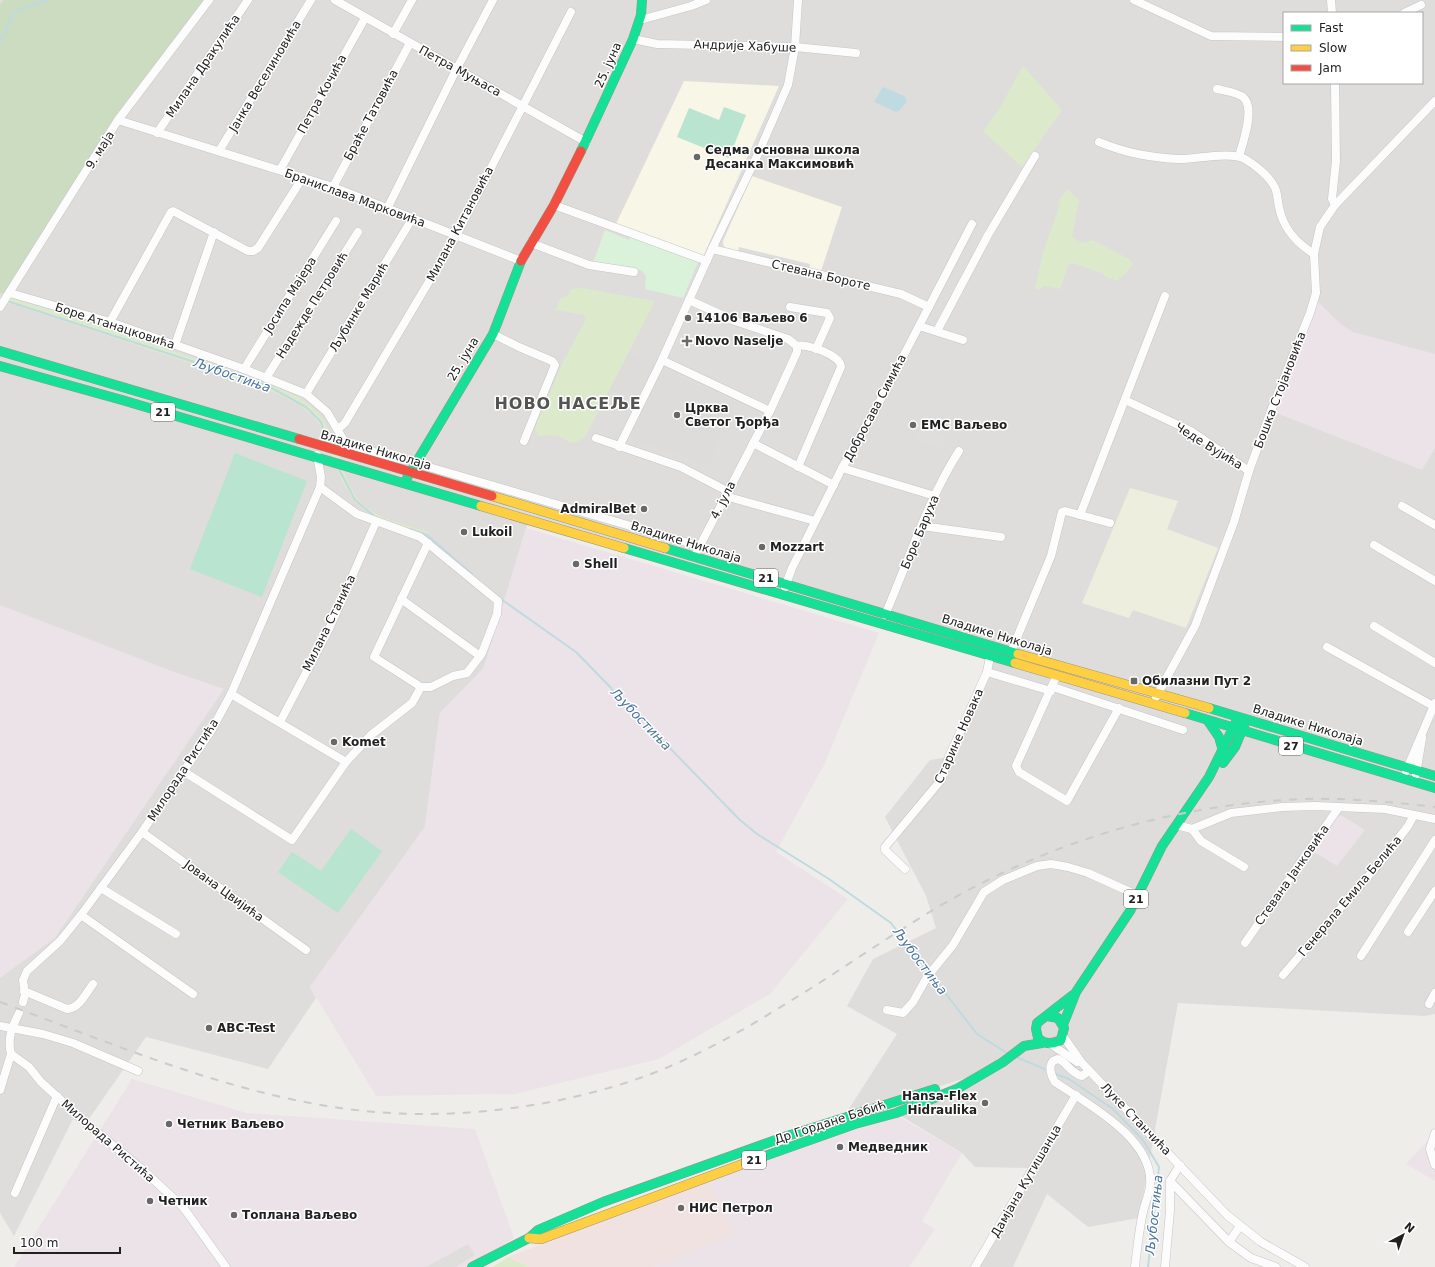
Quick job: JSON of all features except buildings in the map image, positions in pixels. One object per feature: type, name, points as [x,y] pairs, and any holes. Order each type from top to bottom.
[{"type":"main road","name":"25. јуна","points":[[404,482],[493,334],[521,260],[554,205],[586,142],[633,39],[640,20],[642,0]]},
{"type":"main road","name":"Владике Николаја","points":[[0,351],[375,461],[885,615],[1157,695],[1242,718],[1435,776]]},
{"type":"main road","name":"Владике Николаја","points":[[0,366],[69,384],[321,459],[372,472],[1056,677],[1239,729],[1317,754],[1435,788]]},
{"type":"main road","name":"21","points":[[1209,777],[1222,764],[1235,747],[1242,718]]},
{"type":"main road","points":[[1208,721],[1220,737],[1223,751]]},
{"type":"main road","name":"21","points":[[1023,1048],[1047,1044],[1060,1040],[1063,1036],[1063,1025],[1076,992],[1125,919],[1138,895],[1154,858],[1209,777],[1223,751],[1239,729]]},
{"type":"main road","name":"21","points":[[1023,1048],[1035,1032],[1039,1020],[1047,1016],[1076,992]]},
{"type":"main road","points":[[1047,1016],[1055,1016],[1063,1025]]},
{"type":"main road","points":[[1035,1032],[1047,1044]]},
{"type":"main road","name":"Др Гордане Бабић","points":[[529,1238],[541,1239],[792,1146],[855,1124],[896,1113],[957,1088],[1003,1062],[1023,1048]]},
{"type":"main road","name":"Др Гордане Бабић","points":[[472,1267],[486,1264],[529,1238],[538,1230],[603,1202],[784,1137],[955,1081],[976,1076]]},
{"type":"street","name":"9. маја","points":[[0,307],[118,120],[209,0]]},
{"type":"street","name":"Милана Дракулића","points":[[157,133],[248,0]]},
{"type":"street","name":"Јанка Веселиновића","points":[[219,151],[312,0]]},
{"type":"street","name":"Петра Муњаса","points":[[335,0],[456,70],[586,142]]},
{"type":"street","points":[[393,34],[412,0]]},
{"type":"street","points":[[387,209],[456,70],[493,0]]},
{"type":"street","points":[[640,20],[685,8],[706,0]]},
{"type":"street","points":[[619,447],[662,360],[706,261],[758,154],[788,85],[795,47],[798,0]]},
{"type":"street","points":[[1134,0],[1212,36],[1283,37]]},
{"type":"street","points":[[1331,0],[1332,12]]},
{"type":"street","points":[[1406,12],[1421,5]]},
{"type":"street","name":"Милана Китановића","points":[[338,429],[345,423],[456,236],[572,12]]},
{"type":"street","name":"Петра Кочића","points":[[280,170],[365,18]]},
{"type":"street","name":"Андрије Хабуше","points":[[633,39],[657,44],[795,47],[856,53]]},
{"type":"street","name":"Браће Татовића","points":[[333,187],[410,43]]},
{"type":"street","points":[[1335,84],[1336,161],[1332,199],[1335,205]]},
{"type":"street","points":[[1217,89],[1238,94],[1247,102],[1249,110],[1247,124],[1239,156]]},
{"type":"street","name":"Бошка Стојановића","points":[[1141,715],[1149,703],[1157,695],[1195,626],[1234,522],[1250,471],[1314,298],[1316,287],[1314,254],[1320,227],[1335,205],[1435,101]]},
{"type":"street","name":"Бранислава Марковића","points":[[118,120],[333,187],[412,219],[521,260]]},
{"type":"street","points":[[1099,142],[1119,149],[1165,158],[1239,156],[1256,167],[1274,186],[1281,218],[1287,231],[1302,246],[1314,254]]},
{"type":"street","points":[[937,331],[988,235],[1035,156]]},
{"type":"street","points":[[110,322],[173,211],[248,251],[255,250],[303,177]]},
{"type":"street","points":[[554,205],[706,261]]},
{"type":"street","name":"Љубинке Марић","points":[[306,394],[412,219]]},
{"type":"street","name":"Јосипа Мајера","points":[[244,369],[336,221]]},
{"type":"street","name":"Добросава Симића","points":[[783,594],[786,584],[815,522],[842,468],[881,399],[972,224]]},
{"type":"street","points":[[175,345],[214,232]]},
{"type":"street","name":"Надежде Петровић","points":[[266,378],[358,232]]},
{"type":"street","points":[[531,242],[589,265],[634,272]]},
{"type":"street","name":"Стевана Бороте","points":[[712,249],[901,294],[929,307]]},
{"type":"street","name":"Боре Атанацковића","points":[[10,293],[110,322],[244,369],[306,394],[322,406],[338,429],[343,440],[350,446],[403,460]]},
{"type":"street","points":[[1080,515],[1165,296]]},
{"type":"street","points":[[689,300],[735,321],[788,339],[796,346],[803,345],[835,356],[841,363],[841,367],[798,467]]},
{"type":"street","points":[[790,307],[827,313],[829,315],[830,318],[816,349]]},
{"type":"street","points":[[918,326],[963,340]]},
{"type":"street","points":[[493,334],[519,347],[552,360],[555,365],[524,441]]},
{"type":"street","name":"4. јула","points":[[694,557],[770,411],[795,357],[796,346]]},
{"type":"street","points":[[662,360],[770,411]]},
{"type":"street","name":"Чеде Вујића","points":[[1125,400],[1191,432],[1250,471]]},
{"type":"street","points":[[596,438],[681,467],[726,493],[815,522]]},
{"type":"street","points":[[753,443],[834,485]]},
{"type":"street","name":"Милорада Ристића","points":[[23,1002],[23,980],[27,971],[60,941],[81,915],[142,832],[211,731],[230,694],[320,487],[321,459],[319,445]]},
{"type":"street","name":"Боре Баруха","points":[[885,615],[935,496],[948,468],[959,451]]},
{"type":"street","points":[[415,463],[699,546]]},
{"type":"street","points":[[842,468],[935,496]]},
{"type":"street","points":[[320,487],[351,511],[376,522],[412,533],[428,543],[498,601],[497,614],[488,641],[480,656],[467,673],[453,676],[431,687],[420,687],[374,657],[428,543]]},
{"type":"street","points":[[1402,506],[1435,526]]},
{"type":"street","points":[[1011,652],[1051,556],[1060,516],[1065,511],[1110,523]]},
{"type":"street","name":"Милана Станића","points":[[280,722],[329,628],[376,522]]},
{"type":"street","points":[[922,526],[1001,537]]},
{"type":"street","points":[[1374,545],[1435,581]]},
{"type":"street","points":[[401,599],[480,656]]},
{"type":"street","points":[[1374,626],[1435,663]]},
{"type":"street","points":[[1327,647],[1435,706],[1406,768],[1409,781]]},
{"type":"street","name":"Старине Новака","points":[[905,869],[885,850],[886,847],[938,786],[987,672],[990,657]]},
{"type":"street","points":[[987,672],[1119,708],[1183,730]]},
{"type":"street","points":[[1056,677],[1052,689],[1016,766],[1019,772],[1067,801],[1119,708]]},
{"type":"street","points":[[183,771],[292,840],[346,762],[371,735],[412,703],[420,687]]},
{"type":"street","points":[[230,694],[346,762]]},
{"type":"street","points":[[1409,781],[1418,771],[1423,733]]},
{"type":"street","points":[[1176,825],[1192,829],[1231,813],[1282,807],[1385,809],[1435,819]]},
{"type":"street","name":"Стевана Јанковића","points":[[1245,943],[1339,807]]},
{"type":"street","name":"Генерала Емила Белића","points":[[1283,975],[1382,859],[1414,816]]},
{"type":"street","points":[[1192,829],[1201,841],[1244,867]]},
{"type":"street","name":"Јована Цвијића","points":[[142,832],[306,950]]},
{"type":"street","points":[[1360,956],[1435,840]]},
{"type":"street","points":[[887,1010],[905,1012],[927,977],[953,945],[984,892],[1003,880],[1037,866],[1051,864],[1088,873],[1138,895]]},
{"type":"street","points":[[101,888],[176,934]]},
{"type":"street","points":[[1408,932],[1435,891]]},
{"type":"street","points":[[81,915],[193,994]]},
{"type":"street","points":[[24,991],[66,1009],[72,1009],[93,984]]},
{"type":"street","points":[[1429,1004],[1435,993]]},
{"type":"street","points":[[0,1090],[11,1054],[9,1047],[11,1028],[19,1013]]},
{"type":"street","points":[[0,1026],[43,1034],[65,1041],[138,1071]]},
{"type":"street","name":"Луке Станчића","points":[[1063,1036],[1089,1071],[1240,1226],[1272,1250],[1305,1267]]},
{"type":"street","name":"Луке Станчића","points":[[1047,1044],[1082,1063]]},
{"type":"street","name":"Милорада Ристића","points":[[11,1054],[29,1066],[41,1082],[183,1207],[226,1267]]},
{"type":"street","points":[[1089,1071],[1082,1076],[1075,1074],[1058,1059],[1053,1061],[1050,1066],[1052,1077],[1055,1082],[1098,1109],[1124,1131],[1145,1159],[1149,1170],[1150,1185],[1139,1228],[1135,1267]]},
{"type":"street","name":"Дамјана Кутишанца","points":[[975,1267],[1076,1095]]},
{"type":"street","points":[[15,1193],[57,1096]]},
{"type":"street","points":[[1435,1133],[1430,1149],[1435,1165]]},
{"type":"street","points":[[1165,1267],[1170,1212],[1170,1182],[1180,1165]]},
{"type":"street","points":[[1170,1182],[1229,1242],[1251,1258],[1276,1267]]},
{"type":"street","points":[[1229,1242],[1240,1226]]},
{"type":"shaded area","points":[[0,0],[1435,0],[1435,1014],[1425,1016],[1178,1003],[1139,1218],[1088,1227],[1047,1194],[1013,1267],[972,1267],[1031,1168],[975,1167],[962,1153],[896,1113],[965,1078],[843,1118],[897,1034],[847,1006],[873,959],[936,928],[926,896],[885,817],[930,760],[949,757],[990,657],[529,519],[484,668],[440,713],[425,827],[310,987],[316,998],[268,1069],[146,1037],[84,1126],[73,1119],[14,1236],[0,1213]]},
{"type":"shaded area","name":"Седма основна школа Десанка Максимовић","points":[[684,81],[779,86],[702,259],[614,228]]},
{"type":"shaded area","points":[[752,176],[842,207],[821,271],[809,269],[810,264],[739,247],[738,252],[724,247],[723,241]]},
{"type":"shaded area","points":[[1314,298],[1342,325],[1353,332],[1435,354],[1435,448],[1422,470],[1271,411]]},
{"type":"shaded area","points":[[630,352],[736,403],[707,467],[688,457],[627,439],[643,406],[610,390]]},
{"type":"shaded area","points":[[921,426],[947,438],[941,450],[916,439]]},
{"type":"shaded area","points":[[526,528],[879,633],[824,765],[776,852],[848,899],[770,994],[659,1059],[515,1094],[376,1096],[310,987],[425,827],[440,713],[484,668]]},
{"type":"shaded area","points":[[0,605],[169,670],[224,689],[55,938],[0,978]]},
{"type":"shaded area","points":[[1341,815],[1365,830],[1337,866],[1311,850],[1334,819]]},
{"type":"shaded area","points":[[132,1079],[247,1113],[475,1129],[514,1238],[472,1267],[14,1267]]},
{"type":"shaded area","points":[[896,1115],[962,1153],[922,1221],[935,1229],[909,1267],[655,1267],[735,1234],[710,1181]]},
{"type":"shaded area","points":[[1435,1133],[1435,1181],[1406,1164]]},
{"type":"shaded area","name":"НИС Петрол","points":[[710,1181],[735,1234],[655,1267],[529,1267],[508,1257]]},
{"type":"shaded area","points":[[468,1244],[475,1255],[456,1267],[426,1267]]},
{"type":"green space","points":[[4,0],[209,0],[118,120],[10,293],[0,293],[0,5]]},
{"type":"green space","points":[[1023,66],[1062,110],[1022,167],[983,131],[999,109]]},
{"type":"green space","points":[[724,107],[746,115],[729,158],[677,137],[689,108],[719,120]]},
{"type":"green space","points":[[1067,189],[1079,200],[1072,237],[1082,243],[1093,240],[1129,259],[1133,264],[1117,281],[1106,277],[1102,273],[1072,263],[1068,266],[1060,289],[1044,286],[1039,290],[1035,288],[1043,252],[1060,205],[1058,202]]},
{"type":"green space","points":[[605,230],[629,240],[630,237],[698,262],[683,298],[645,289],[646,276],[641,270],[593,263]]},
{"type":"green space","points":[[581,288],[655,301],[585,437],[571,443],[562,437],[538,436],[535,428],[562,364],[586,319],[584,315],[556,310],[560,299],[567,296],[572,289]]},
{"type":"green space","points":[[0,295],[54,311],[243,375],[282,390],[300,399],[320,415],[326,425],[350,486],[362,504],[389,520],[428,532],[426,537],[373,518],[354,501],[343,483],[319,423],[310,413],[297,404],[267,389],[12,304],[0,304]]},
{"type":"green space","points":[[235,453],[307,481],[262,597],[190,569]]},
{"type":"green space","points":[[1130,488],[1178,501],[1167,529],[1218,548],[1186,628],[1133,610],[1129,618],[1082,603]]},
{"type":"green space","points":[[351,829],[382,851],[338,913],[278,872],[292,852],[321,871]]},
{"type":"green space","points":[[508,1257],[529,1267],[493,1267]]},
{"type":"water","points":[[883,87],[904,96],[907,101],[899,111],[896,112],[874,102]]},
{"type":"waterway","points":[[0,42],[14,13],[47,0]]},
{"type":"waterway","name":"Љубостиња","points":[[7,301],[268,386],[306,407],[321,422],[327,441]]},
{"type":"waterway","name":"Љубостиња","points":[[339,469],[355,500],[374,516]]},
{"type":"waterway","name":"Љубостиња","points":[[410,529],[427,535],[472,574]]},
{"type":"waterway","name":"Љубостиња","points":[[501,599],[576,652],[740,820],[757,834],[829,879],[891,923],[929,972]]},
{"type":"waterway","name":"Љубостиња","points":[[932,976],[977,1034],[1007,1053]]},
{"type":"waterway","name":"Љубостиња","points":[[1016,1057],[1049,1071]]},
{"type":"waterway","name":"Љубостиња","points":[[1053,1073],[1069,1079],[1113,1109],[1143,1140],[1159,1167],[1148,1267]]},
{"type":"railway","points":[[0,1002],[209,1078],[316,1104],[371,1112],[426,1114],[512,1108],[540,1104],[597,1091],[625,1083],[669,1067],[720,1042],[771,1013],[957,896],[1020,865],[1099,835],[1139,823],[1180,814],[1263,802],[1305,799],[1338,799],[1435,807]]},
{"type":"traffic: fast","points":[[581,151],[633,39],[641,15],[642,0]]},
{"type":"traffic: fast","points":[[407,478],[493,334],[521,261]]},
{"type":"traffic: fast","points":[[0,351],[299,439]]},
{"type":"traffic: fast","points":[[0,366],[122,400],[481,506]]},
{"type":"traffic: fast","points":[[624,548],[1015,663]]},
{"type":"traffic: fast","points":[[665,548],[1018,654]]},
{"type":"traffic: fast","points":[[1209,708],[1435,776]]},
{"type":"traffic: fast","points":[[1185,713],[1435,788]]},
{"type":"traffic: fast","points":[[1063,1025],[1076,992],[1130,911],[1162,846],[1209,777],[1237,720]]},
{"type":"traffic: fast","points":[[1208,721],[1219,737],[1223,751]]},
{"type":"traffic: fast","points":[[1223,763],[1235,747],[1245,723]]},
{"type":"traffic: fast","points":[[1047,1016],[1058,1018],[1064,1028],[1061,1040],[1049,1043],[1043,1042],[1038,1038],[1036,1029],[1037,1023],[1073,995]]},
{"type":"traffic: fast","points":[[759,1158],[855,1124],[896,1113],[957,1089],[1003,1062],[1024,1046],[1042,1043]]},
{"type":"traffic: fast","points":[[472,1267],[529,1238],[538,1230],[603,1202],[784,1137],[935,1089]]},
{"type":"traffic: slow","points":[[492,496],[665,548]]},
{"type":"traffic: slow","points":[[481,506],[624,548]]},
{"type":"traffic: slow","points":[[1018,654],[1209,708]]},
{"type":"traffic: slow","points":[[1015,663],[1185,713]]},
{"type":"traffic: slow","points":[[529,1238],[541,1239],[759,1158]]},
{"type":"traffic: jam","points":[[521,261],[554,205],[581,151]]},
{"type":"traffic: jam","points":[[299,439],[492,496]]},
{"type":"place","name":"Седма основна школа Десанка Максимовић","points":[[697,157]]},
{"type":"place","name":"14106 Ваљево 6","points":[[688,318]]},
{"type":"place","name":"Novo Naselje","points":[[687,341]]},
{"type":"place","name":"Црква Светог Ђорђа","points":[[677,415]]},
{"type":"place","name":"ЕМС Ваљево","points":[[913,425]]},
{"type":"place","name":"AdmiralBet","points":[[644,509]]},
{"type":"place","name":"Lukoil","points":[[464,532]]},
{"type":"place","name":"Mozzart","points":[[762,547]]},
{"type":"place","name":"Shell","points":[[576,564]]},
{"type":"place","name":"Обилазни Пут 2","points":[[1134,681]]},
{"type":"place","name":"Komet","points":[[334,742]]},
{"type":"place","name":"ABC-Test","points":[[209,1028]]},
{"type":"place","name":"Hansa-Flex Hidraulika","points":[[985,1103]]},
{"type":"place","name":"Четник Ваљево","points":[[169,1124]]},
{"type":"place","name":"Медведник","points":[[840,1147]]},
{"type":"place","name":"Четник","points":[[150,1201]]},
{"type":"place","name":"НИС Петрол","points":[[681,1208]]},
{"type":"place","name":"Топлана Ваљево","points":[[234,1215]]},
{"type":"district","name":"НОВО НАСЕЉЕ","points":[[568,403]]}]
